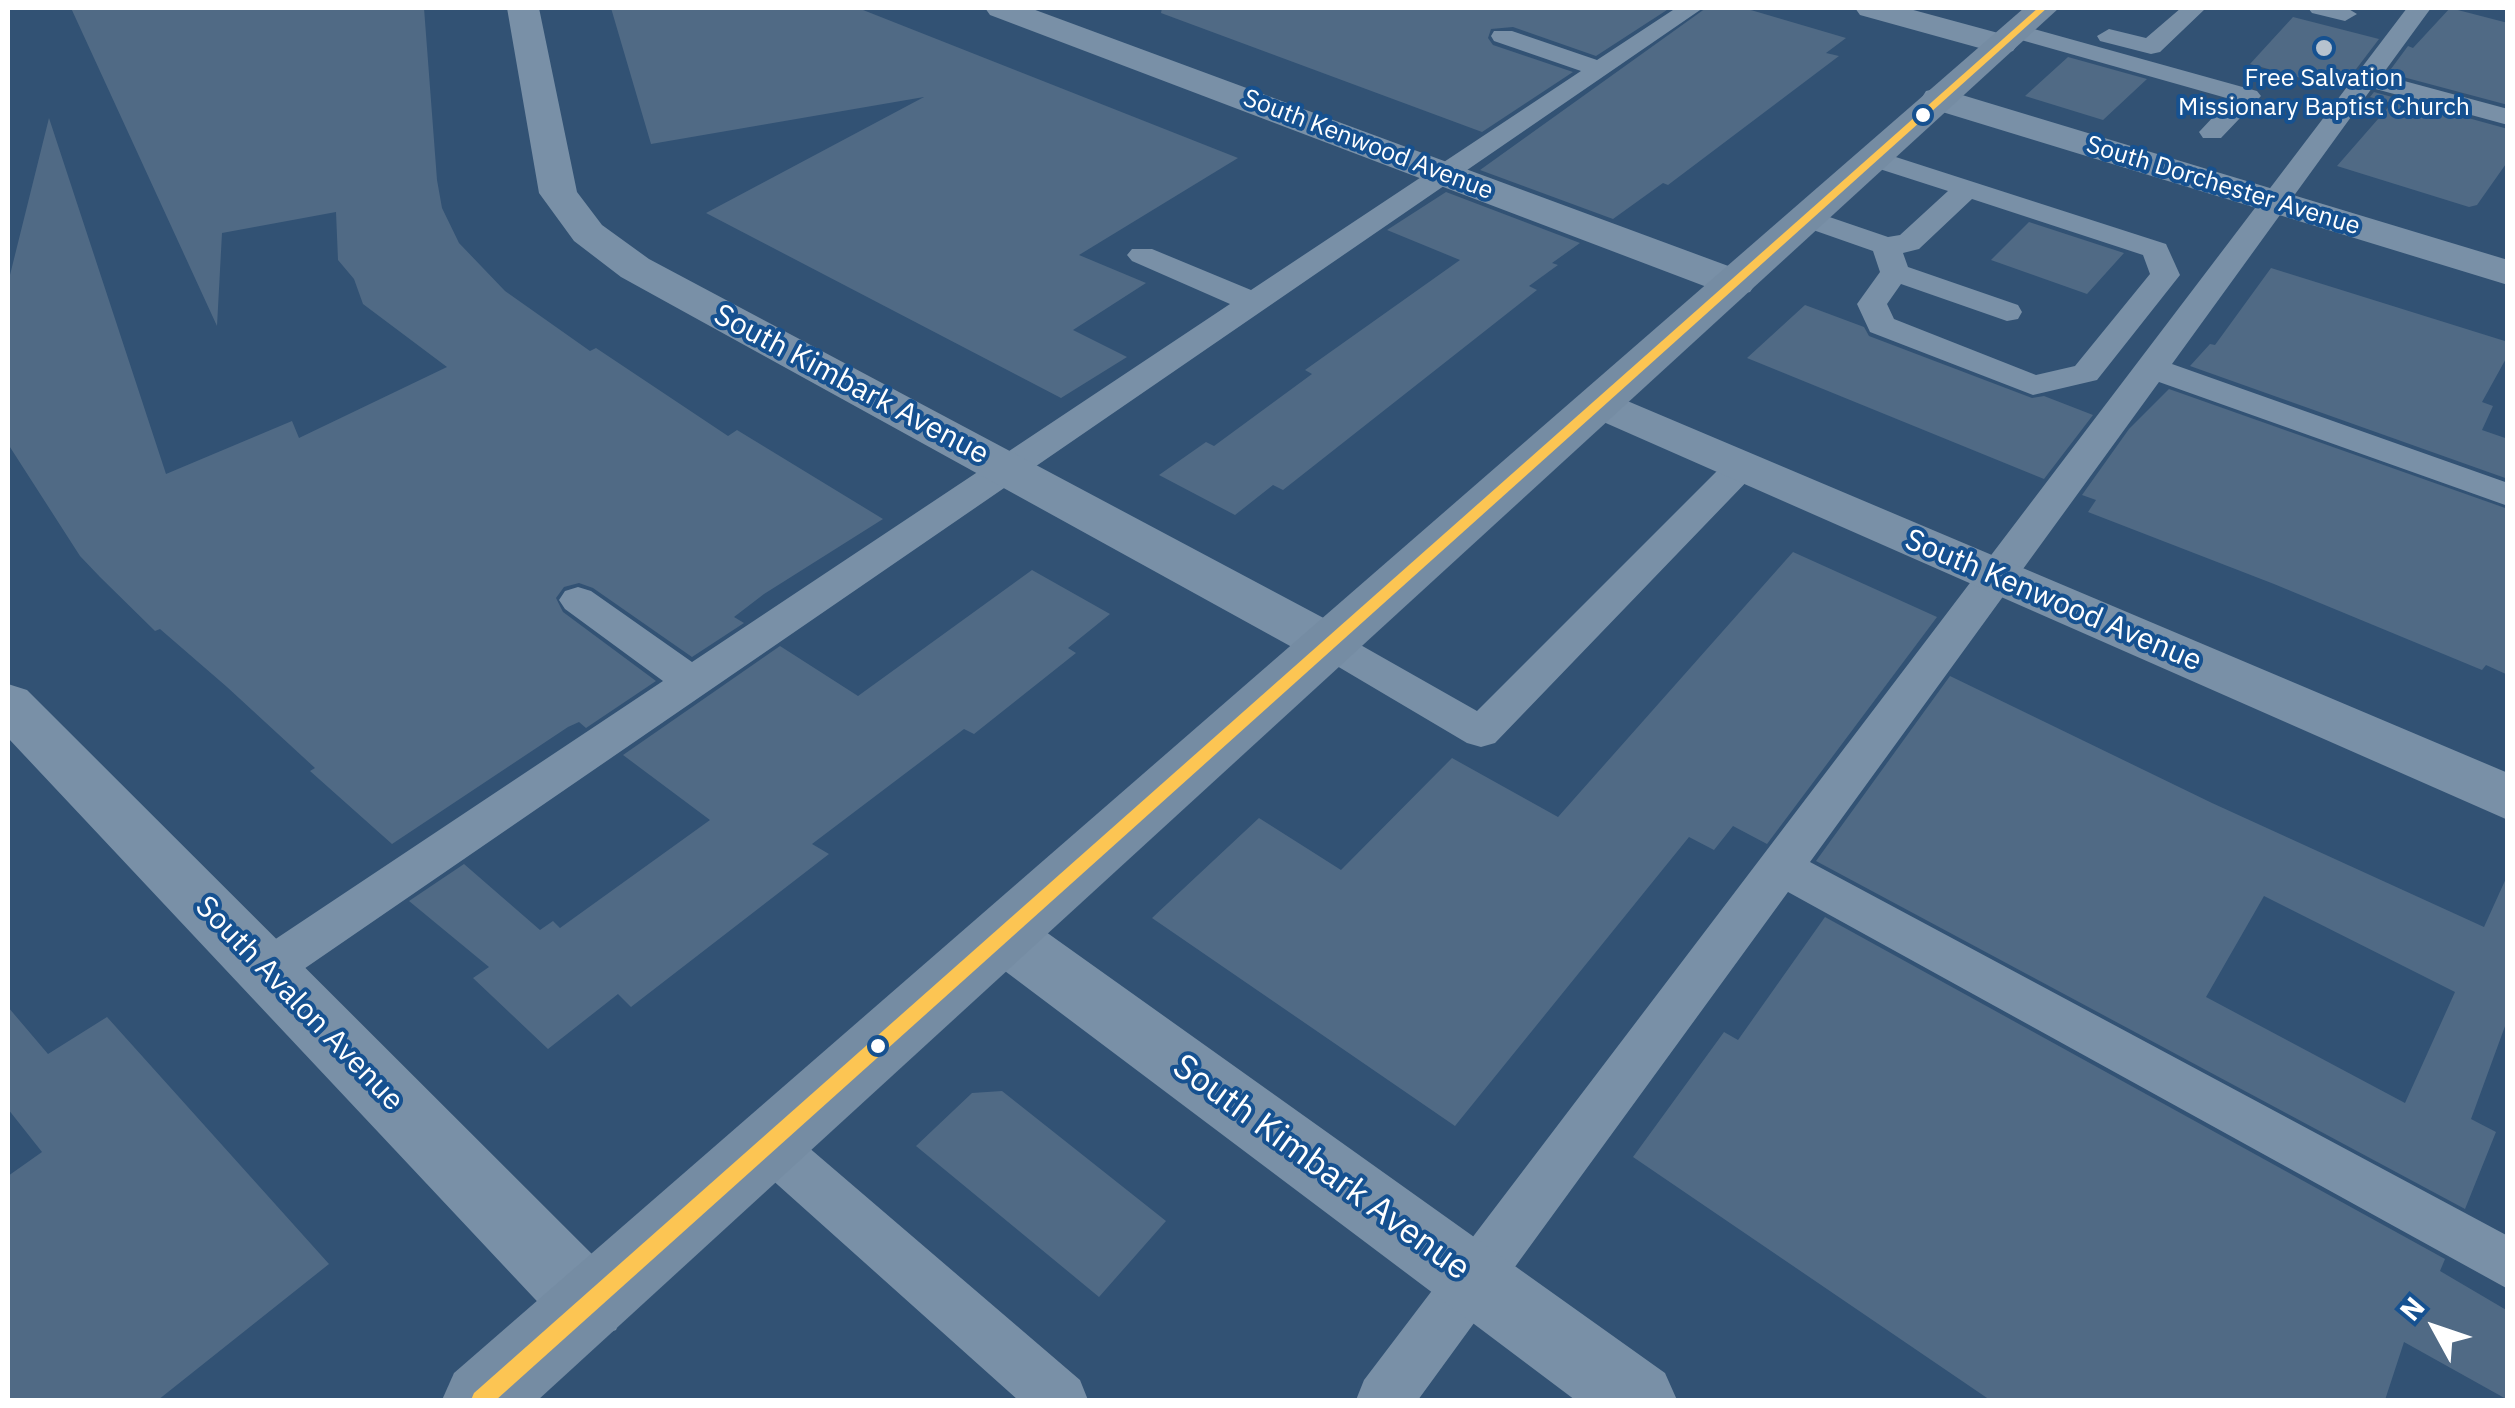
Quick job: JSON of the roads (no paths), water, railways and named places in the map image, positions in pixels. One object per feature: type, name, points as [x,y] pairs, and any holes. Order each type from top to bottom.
[{"type":"main road","points":[[481,1400],[1939,100],[2020,21]]},
{"type":"street","name":"South Kimbark Avenue","points":[[523,8],[558,193],[588,232],[635,268],[1329,644]]},
{"type":"street","name":"South Kenwood Avenue","points":[[1001,8],[1735,282]]},
{"type":"street","points":[[1872,8],[2020,21]]},
{"type":"street","name":"South Dorchester Avenue","points":[[1939,100],[2508,273]]},
{"type":"street","name":"South Kenwood Avenue","points":[[1599,403],[2508,798]]},
{"type":"street","name":"South Avalon Avenue","points":[[8,704],[590,1304]]},
{"type":"street","name":"South Kimbark Avenue","points":[[1003,935],[1638,1400]]},
{"type":"lane","points":[[266,970],[1691,8]]},
{"type":"lane","points":[[2020,21],[2151,47],[2194,8]]},
{"type":"lane","points":[[2320,8],[2345,14]]},
{"type":"lane","points":[[1384,1400],[2419,8]]},
{"type":"lane","points":[[2020,21],[2248,96],[2212,132]]},
{"type":"lane","points":[[1503,36],[1600,69]]},
{"type":"lane","points":[[2366,79],[2508,117]]},
{"type":"lane","points":[[1874,158],[1967,188],[2156,250],[2165,275],[2086,374],[2034,386],[1881,325],[1872,304],[1891,259],[1967,188]]},
{"type":"lane","points":[[1806,218],[2007,312]]},
{"type":"lane","points":[[1142,255],[1254,303]]},
{"type":"lane","points":[[2151,368],[2508,496]]},
{"type":"lane","points":[[1329,644],[1480,732],[1743,466]]},
{"type":"lane","points":[[578,600],[693,682]]},
{"type":"lane","points":[[1781,866],[2508,1264]]},
{"type":"lane","points":[[768,1144],[1060,1400]]},
{"type":"place","name":"Free Salvation Missionary Baptist Church","points":[[2324,48]]}]
